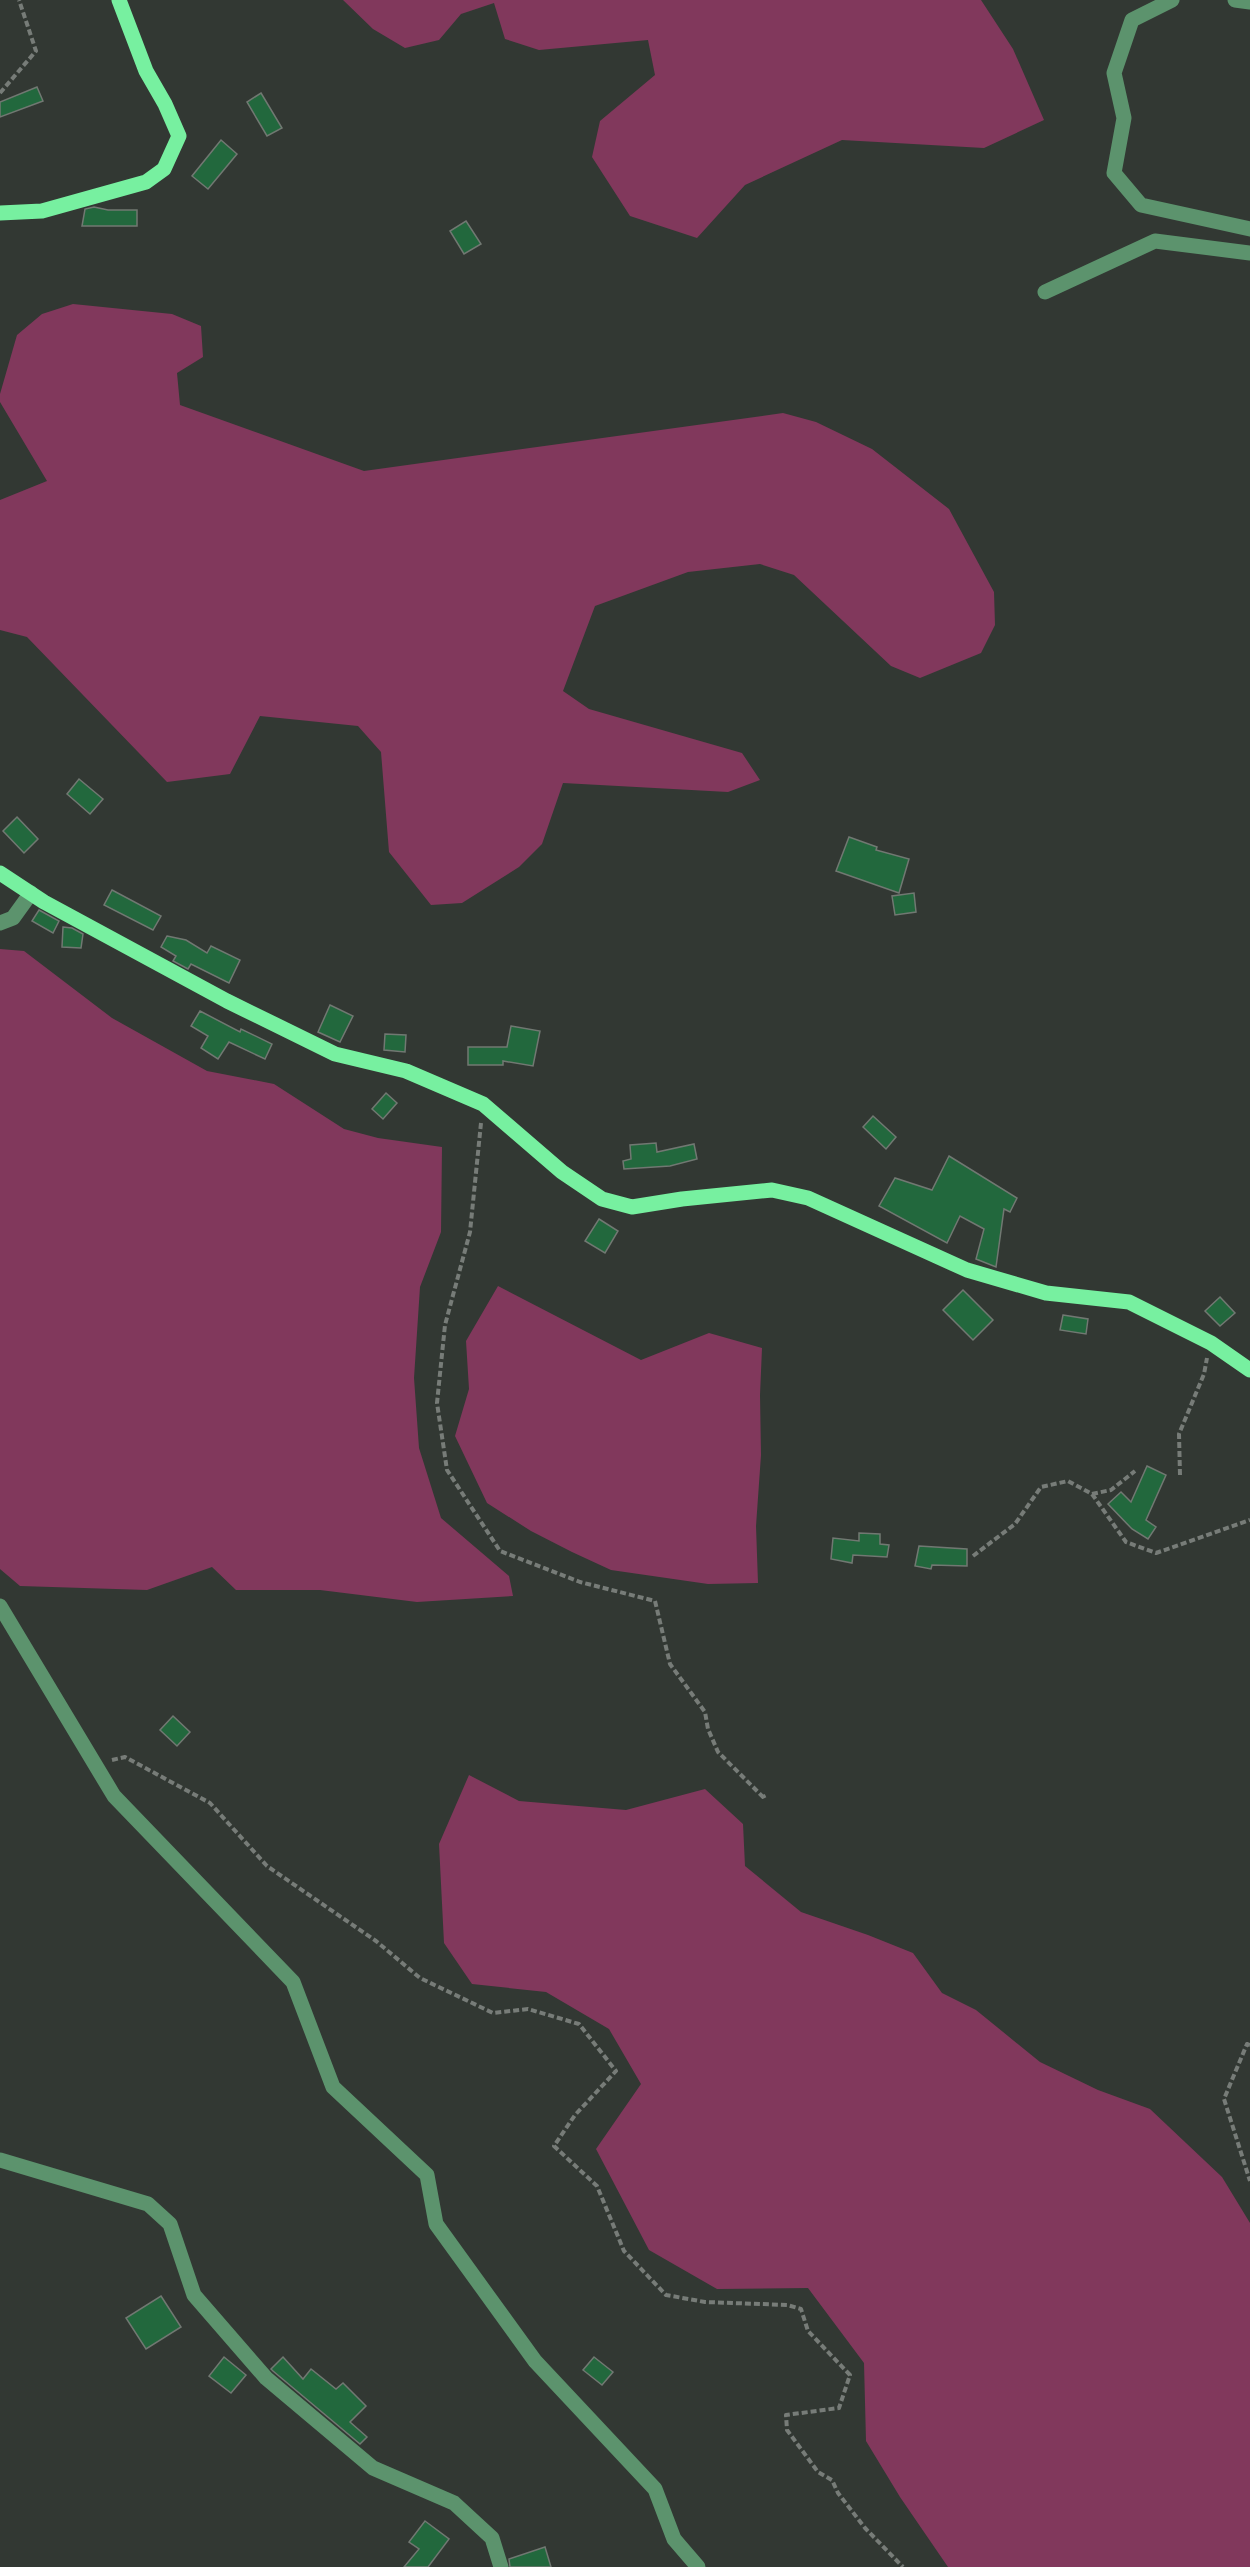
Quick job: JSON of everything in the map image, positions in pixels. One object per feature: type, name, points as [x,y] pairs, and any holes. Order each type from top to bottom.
[{"type":"main road","points":[[0,213],[42,211],[84,201],[146,182],[165,169],[179,136],[146,71],[118,0]]},
{"type":"main road","points":[[0,873],[31,893],[227,1001],[335,1054],[406,1071],[483,1104],[562,1172],[602,1199],[632,1207],[772,1190],[808,1198],[967,1270],[1046,1293],[1129,1302],[1211,1343],[1250,1370]]},
{"type":"street","points":[[1172,0],[1132,20],[1114,74],[1124,118],[1114,173],[1141,205],[1250,229]]},
{"type":"street","points":[[1235,0],[1250,2]]},
{"type":"street","points":[[1045,292],[1155,241],[1250,253]]},
{"type":"street","points":[[0,923],[13,918],[31,893]]},
{"type":"street","points":[[0,1606],[114,1796],[293,1982],[333,2087],[427,2175],[436,2224],[535,2361],[655,2489],[674,2538],[699,2567]]},
{"type":"street","points":[[0,2160],[148,2204],[170,2224],[194,2295],[266,2378],[373,2468],[454,2503],[492,2538],[501,2567]]},
{"type":"path","points":[[0,93],[36,51],[19,0]]},
{"type":"path","points":[[483,1104],[470,1232],[445,1325],[438,1392],[437,1403],[447,1470],[500,1551],[580,1582],[655,1600],[670,1664],[705,1712],[708,1729],[718,1752],[765,1799],[763,1796]]},
{"type":"path","points":[[1180,1475],[1179,1434],[1204,1374],[1211,1343]]},
{"type":"path","points":[[1092,1494],[1111,1490],[1135,1471]]},
{"type":"path","points":[[973,1556],[1015,1524],[1041,1487],[1068,1481],[1092,1494],[1126,1542],[1156,1553],[1250,1520]]},
{"type":"path","points":[[95,1764],[125,1757],[210,1803],[267,1866],[376,1941],[420,1978],[493,2013],[528,2009],[579,2024],[616,2072],[575,2115],[554,2146],[597,2186],[624,2251],[666,2295],[705,2302],[788,2305],[801,2309],[808,2331],[850,2375],[839,2408],[786,2415],[787,2430],[818,2472],[832,2480],[838,2493],[865,2528],[903,2567]]},
{"type":"path","points":[[1250,2045],[1247,2044],[1224,2099],[1250,2181]]},
{"type":"shaded area","points":[[343,0],[981,0],[1013,49],[1044,120],[984,148],[842,140],[745,185],[697,238],[630,216],[592,157],[600,121],[655,75],[648,40],[539,50],[505,39],[494,3],[461,14],[439,40],[405,48],[373,29]]},
{"type":"shaded area","points":[[73,304],[172,314],[201,326],[203,357],[177,373],[180,405],[364,471],[783,413],[816,422],[872,449],[949,509],[994,592],[995,625],[981,653],[920,678],[891,666],[794,575],[760,564],[688,572],[595,606],[563,691],[589,709],[742,753],[760,780],[728,792],[563,783],[542,844],[519,867],[462,903],[431,905],[389,852],[381,752],[358,726],[260,716],[230,774],[167,782],[27,637],[0,630],[0,500],[47,481],[0,402],[0,394],[17,335],[42,314]]},
{"type":"shaded area","points":[[0,949],[24,951],[112,1018],[207,1071],[274,1084],[344,1129],[378,1138],[442,1147],[441,1232],[420,1287],[414,1378],[419,1448],[441,1518],[509,1576],[513,1596],[417,1602],[320,1590],[236,1590],[212,1567],[147,1590],[20,1586],[0,1569]]},
{"type":"shaded area","points":[[498,1286],[641,1360],[709,1333],[762,1348],[761,1455],[756,1526],[758,1583],[708,1584],[611,1570],[531,1531],[487,1503],[455,1436],[469,1389],[466,1341]]},
{"type":"shaded area","points":[[469,1775],[519,1801],[626,1810],[705,1789],[743,1824],[745,1866],[801,1912],[913,1953],[942,1993],[976,2010],[1040,2062],[1098,2090],[1150,2109],[1222,2177],[1250,2223],[1250,2567],[948,2567],[900,2497],[866,2441],[864,2363],[808,2288],[717,2289],[649,2250],[596,2149],[641,2084],[609,2029],[546,1992],[472,1984],[444,1943],[439,1844]]},
{"type":"building","points":[[37,87],[43,101],[0,117],[0,102]]},
{"type":"building","points":[[261,93],[282,128],[267,136],[247,102]]},
{"type":"building","points":[[221,140],[237,154],[208,189],[192,176]]},
{"type":"building","points":[[94,207],[108,210],[137,210],[137,226],[82,226],[85,209]]},
{"type":"building","points":[[466,221],[481,244],[464,254],[450,231]]},
{"type":"building","points":[[79,779],[103,799],[90,814],[67,794]]},
{"type":"building","points":[[17,817],[38,839],[24,853],[3,831]]},
{"type":"building","points":[[849,837],[877,847],[876,850],[909,859],[899,893],[836,871]]},
{"type":"building","points":[[112,890],[161,916],[153,930],[104,905]]},
{"type":"building","points":[[914,893],[916,912],[895,915],[892,896]]},
{"type":"building","points":[[39,910],[59,921],[53,933],[32,921]]},
{"type":"building","points":[[63,927],[72,928],[83,934],[81,948],[62,947]]},
{"type":"building","points":[[167,936],[186,940],[207,953],[211,946],[240,960],[229,983],[191,964],[188,969],[173,961],[176,956],[161,947]]},
{"type":"building","points":[[330,1005],[353,1016],[340,1042],[318,1032]]},
{"type":"building","points":[[200,1011],[240,1032],[241,1029],[272,1044],[265,1059],[229,1042],[218,1059],[201,1048],[208,1036],[191,1026]]},
{"type":"building","points":[[511,1026],[540,1031],[533,1066],[503,1061],[503,1065],[468,1065],[468,1047],[507,1047]]},
{"type":"building","points":[[385,1034],[406,1035],[405,1052],[384,1050]]},
{"type":"building","points":[[386,1093],[397,1103],[383,1119],[372,1109]]},
{"type":"building","points":[[873,1116],[896,1137],[886,1149],[863,1127]]},
{"type":"building","points":[[656,1143],[657,1152],[694,1144],[697,1159],[670,1166],[624,1169],[623,1161],[631,1159],[630,1145]]},
{"type":"building","points":[[949,1156],[1017,1198],[1010,1212],[1004,1209],[996,1267],[976,1259],[984,1229],[960,1216],[947,1243],[879,1206],[895,1178],[932,1190]]},
{"type":"building","points":[[599,1219],[618,1231],[605,1253],[585,1241]]},
{"type":"building","points":[[963,1290],[993,1320],[973,1340],[943,1310]]},
{"type":"building","points":[[1220,1297],[1235,1313],[1220,1326],[1205,1311]]},
{"type":"building","points":[[1063,1315],[1088,1319],[1086,1334],[1060,1330]]},
{"type":"building","points":[[1147,1466],[1166,1475],[1146,1520],[1156,1527],[1148,1539],[1132,1529],[1108,1504],[1121,1492],[1131,1502]]},
{"type":"building","points":[[859,1533],[880,1534],[880,1544],[889,1545],[887,1557],[853,1555],[852,1563],[831,1559],[833,1538],[859,1541]]},
{"type":"building","points":[[919,1546],[967,1549],[967,1566],[932,1565],[931,1569],[915,1566]]},
{"type":"building","points":[[173,1716],[190,1732],[177,1746],[160,1730]]},
{"type":"building","points":[[161,2296],[181,2327],[146,2349],[126,2318]]},
{"type":"building","points":[[224,2357],[246,2375],[231,2393],[209,2376]]},
{"type":"building","points":[[283,2357],[303,2379],[311,2369],[336,2389],[343,2383],[366,2406],[350,2422],[367,2437],[360,2444],[271,2369]]},
{"type":"building","points":[[594,2357],[613,2372],[602,2385],[583,2370]]},
{"type":"building","points":[[425,2521],[449,2539],[428,2567],[404,2567],[419,2549],[409,2542]]},
{"type":"building","points":[[545,2547],[551,2567],[510,2567],[509,2559]]}]
